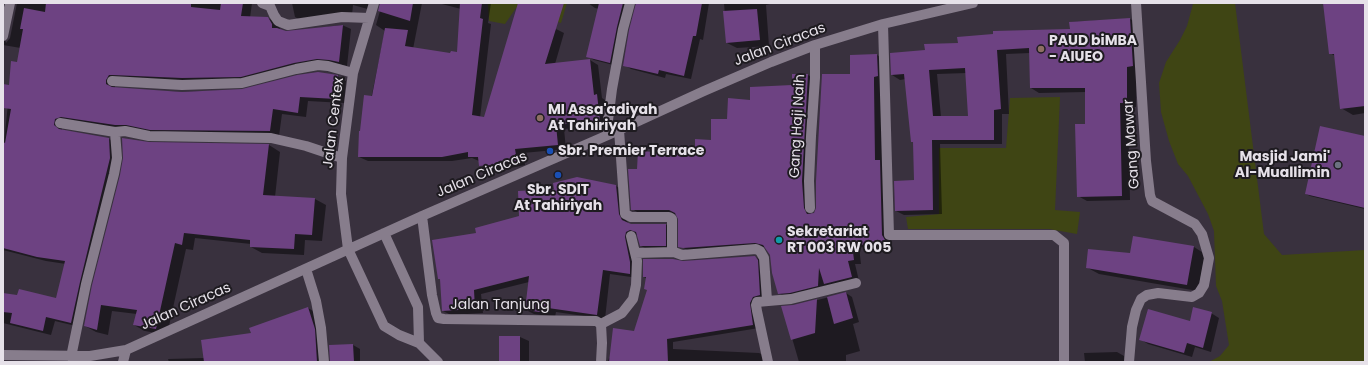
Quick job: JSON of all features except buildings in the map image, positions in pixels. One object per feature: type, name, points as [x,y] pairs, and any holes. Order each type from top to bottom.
[{"type":"street","points":[[3,36],[10,3]]},
{"type":"street","points":[[262,3],[270,6],[274,16],[278,20],[288,25],[342,17],[369,18]]},
{"type":"street","name":"Jalan Centex","points":[[374,3],[353,73],[342,158],[341,194],[348,249],[384,326],[399,335],[419,343]]},
{"type":"street","points":[[608,135],[608,120],[612,89],[623,29],[630,3]]},
{"type":"street","name":"Jalan Ciracas","points":[[3,354],[71,357],[99,356],[126,350],[348,249],[608,135],[738,75],[815,45],[936,7],[973,3]]},
{"type":"street","name":"Gang Mawar","points":[[1129,362],[1132,327],[1136,310],[1141,299],[1147,295],[1158,293],[1192,297],[1199,293],[1204,285],[1209,258],[1202,234],[1195,224],[1152,201],[1150,195],[1146,161],[1136,3]]},
{"type":"street","points":[[884,24],[889,235],[1054,235],[1064,243],[1064,362]]},
{"type":"street","name":"Gang Haji Naih","points":[[810,208],[809,181],[815,78],[815,45]]},
{"type":"street","points":[[112,81],[182,85],[242,83],[318,65],[328,66],[353,73]]},
{"type":"street","points":[[60,123],[115,132],[125,131],[140,135],[169,137],[271,138],[306,146],[342,158]]},
{"type":"street","points":[[619,130],[625,214],[631,217],[671,218],[672,250],[674,252]]},
{"type":"street","points":[[71,357],[86,284],[117,158],[115,132]]},
{"type":"street","name":"Jalan Tanjung","points":[[422,216],[432,295],[438,318],[591,320],[601,324]]},
{"type":"street","points":[[384,233],[418,307],[419,343],[438,362]]},
{"type":"street","points":[[601,362],[601,324],[622,313],[633,299],[637,261],[631,236]]},
{"type":"street","points":[[635,253],[674,252],[682,255],[756,249],[760,251],[764,258],[767,300]]},
{"type":"street","points":[[306,269],[316,302],[321,328],[324,362]]},
{"type":"street","points":[[768,362],[756,305],[757,302],[791,299],[856,283]]},
{"type":"street","points":[[123,362],[126,350]]},
{"type":"green space","points":[[488,3],[567,3],[561,23],[516,8],[505,24],[489,21]]},
{"type":"green space","points":[[1235,3],[1264,234],[1282,255],[1365,250],[1365,362],[1209,362],[1220,356],[1229,345],[1222,301],[1216,286],[1214,231],[1208,214],[1188,176],[1178,164],[1169,141],[1161,112],[1159,83],[1166,62],[1187,26],[1193,4]]},
{"type":"green space","points":[[1060,97],[1055,210],[1080,212],[1077,234],[1049,229],[908,229],[906,217],[939,214],[939,148],[1006,148],[1010,98]]},
{"type":"place","name":"PAUD biMBA - AIUEO","points":[[1041,49]]},
{"type":"place","name":"MI Assa'adiyah At Tahiriyah","points":[[540,118]]},
{"type":"place","name":"Sbr. Premier Terrace","points":[[550,151]]},
{"type":"place","name":"Masjid Jami' Al-Muallimin","points":[[1338,165]]},
{"type":"place","name":"Sbr. SDIT At Tahiriyah","points":[[558,175]]},
{"type":"place","name":"Sekretariat RT 003 RW 005","points":[[779,240]]}]
